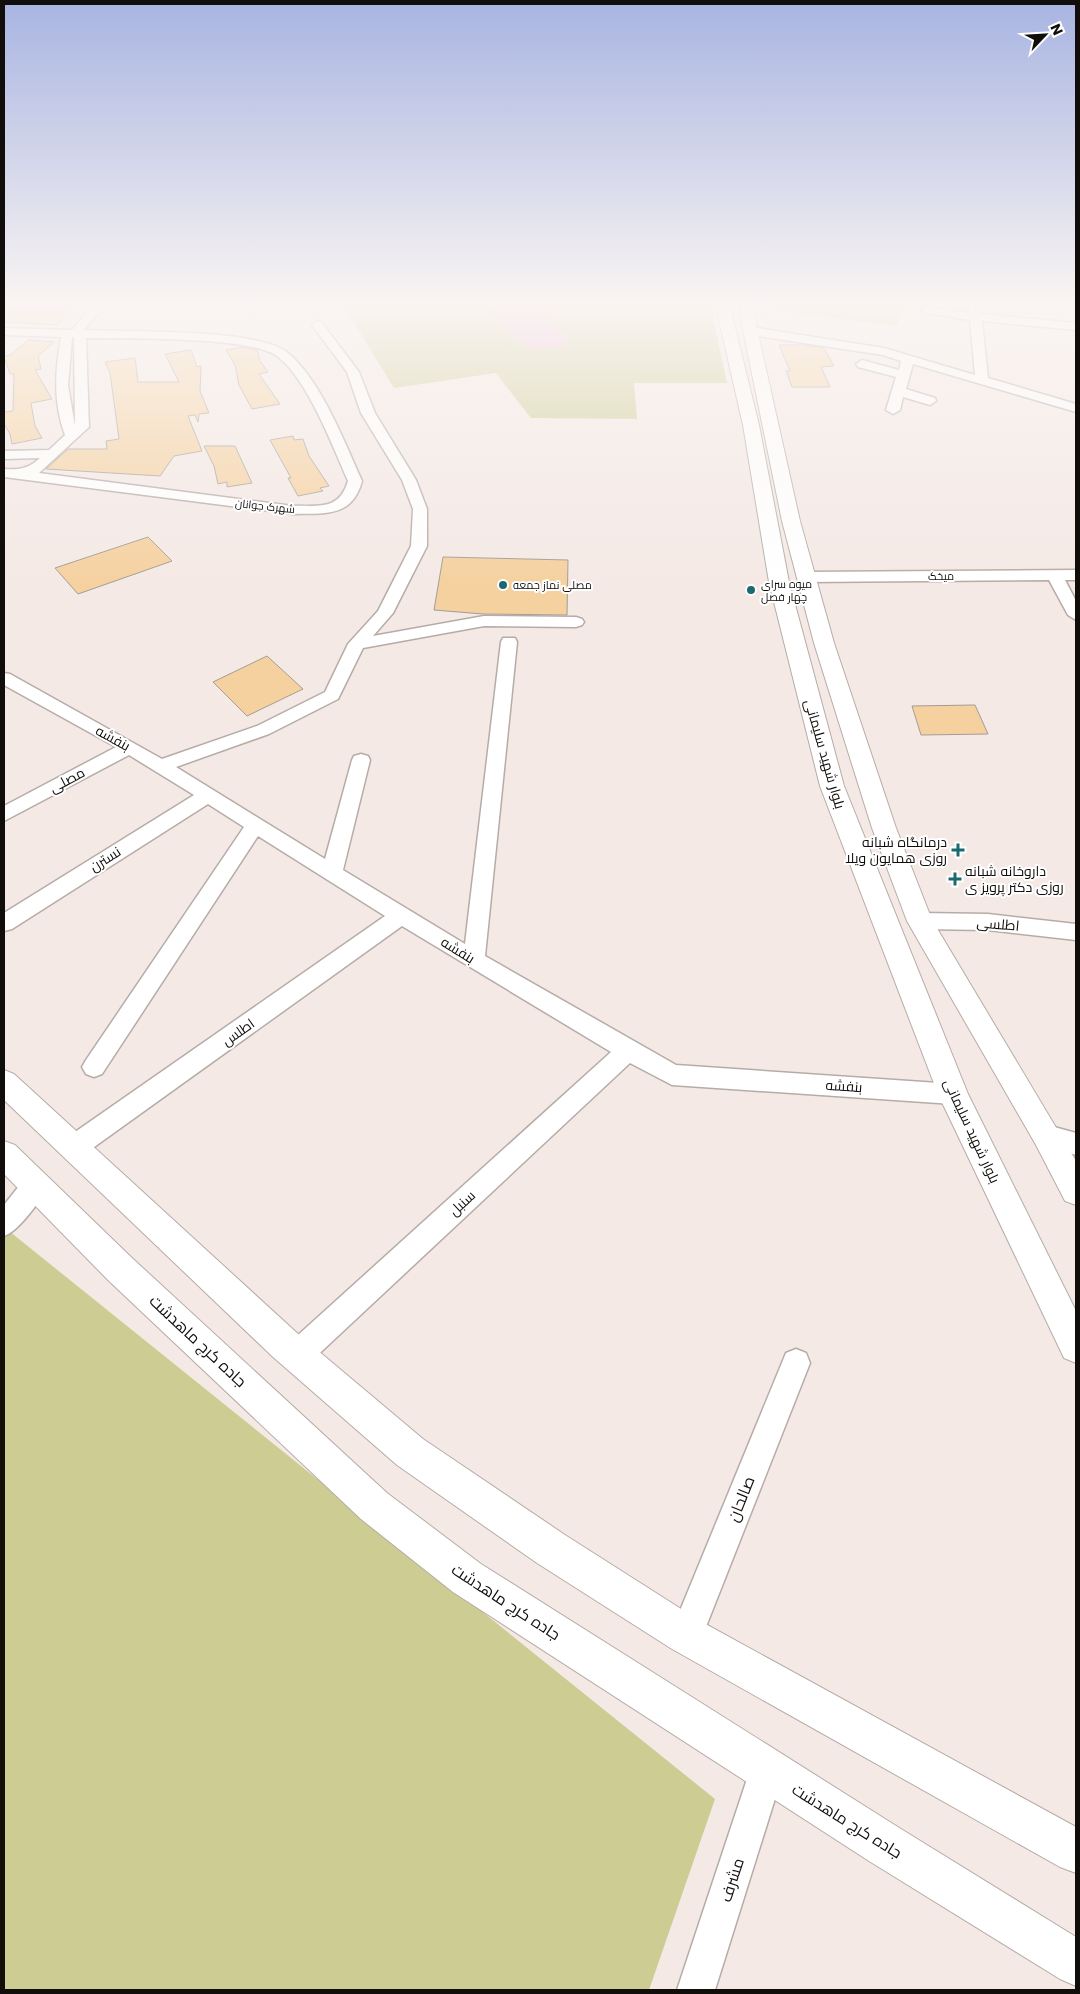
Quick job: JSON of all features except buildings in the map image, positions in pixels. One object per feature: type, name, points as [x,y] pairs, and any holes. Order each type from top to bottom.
[{"type":"main road","name":"بلوار شهید سلیمانی","points":[[744,396],[779,582],[832,786],[953,1094],[1076,1346]]},
{"type":"main road","points":[[765,396],[791,521],[824,643],[884,828],[920,921],[1047,1136],[1076,1191]]},
{"type":"main road","points":[[4,1082],[297,1355],[410,1452],[551,1549],[686,1635],[1076,1851]]},
{"type":"main road","name":"جاده کرج ماهدشت","points":[[4,1154],[120,1269],[374,1506],[467,1578],[767,1770],[1076,1963]]},
{"type":"street","points":[[65,396],[68,426],[72,434]]},
{"type":"street","name":"شهرک جوانان","points":[[11,473],[293,510],[340,507],[353,495],[355,481],[312,396]]},
{"type":"street","points":[[160,766],[263,730],[332,695],[356,644],[385,613],[419,546],[420,509],[409,480],[368,413],[362,396]]},
{"type":"street","points":[[893,410],[897,396]]},
{"type":"street","points":[[915,396],[930,401]]},
{"type":"street","points":[[1033,396],[1076,408]]},
{"type":"street","points":[[65,401],[82,399]]},
{"type":"street","name":"شهرک جوانان","points":[[11,473],[35,470],[50,454],[82,427],[82,399]]},
{"type":"street","points":[[4,454],[50,454]]},
{"type":"street","points":[[1054,575],[1076,614]]},
{"type":"street","name":"میخک","points":[[806,577],[1076,575]]},
{"type":"street","points":[[356,644],[484,621],[576,622]]},
{"type":"street","points":[[474,960],[509,642]]},
{"type":"street","name":"بنفشه","points":[[4,678],[130,747],[401,916],[672,1074],[953,1094]]},
{"type":"street","name":"مصلی","points":[[4,814],[130,747]]},
{"type":"street","points":[[332,872],[361,760]]},
{"type":"street","name":"نسترن","points":[[4,923],[207,796]]},
{"type":"street","points":[[94,1067],[254,826]]},
{"type":"street","name":"اطلس","points":[[74,1147],[401,916]]},
{"type":"street","name":"اطلسی","points":[[920,921],[988,922],[1076,932]]},
{"type":"street","name":"سنبل","points":[[297,1355],[628,1050]]},
{"type":"street","points":[[1047,1136],[1076,1144]]},
{"type":"street","points":[[4,1224],[36,1184]]},
{"type":"street","name":"صالحان","points":[[686,1635],[796,1363]]},
{"type":"street","name":"مشرف","points":[[696,1990],[767,1770]]},
{"type":"green space","points":[[514,396],[635,396],[637,419],[531,418]]},
{"type":"green space","points":[[4,1227],[715,1799],[649,1990],[4,1990]]},
{"type":"place","name":"مصلی نماز جمعه","points":[[503,585]]},
{"type":"place","name":"میوه سرای چهار فصل","points":[[751,590]]},
{"type":"place","name":"درمانگاه شبانه روزی همایون ویلا","points":[[958,850]]},
{"type":"place","name":"داروخانه شبانه روزی دکتر پرویز ی","points":[[955,879]]}]
